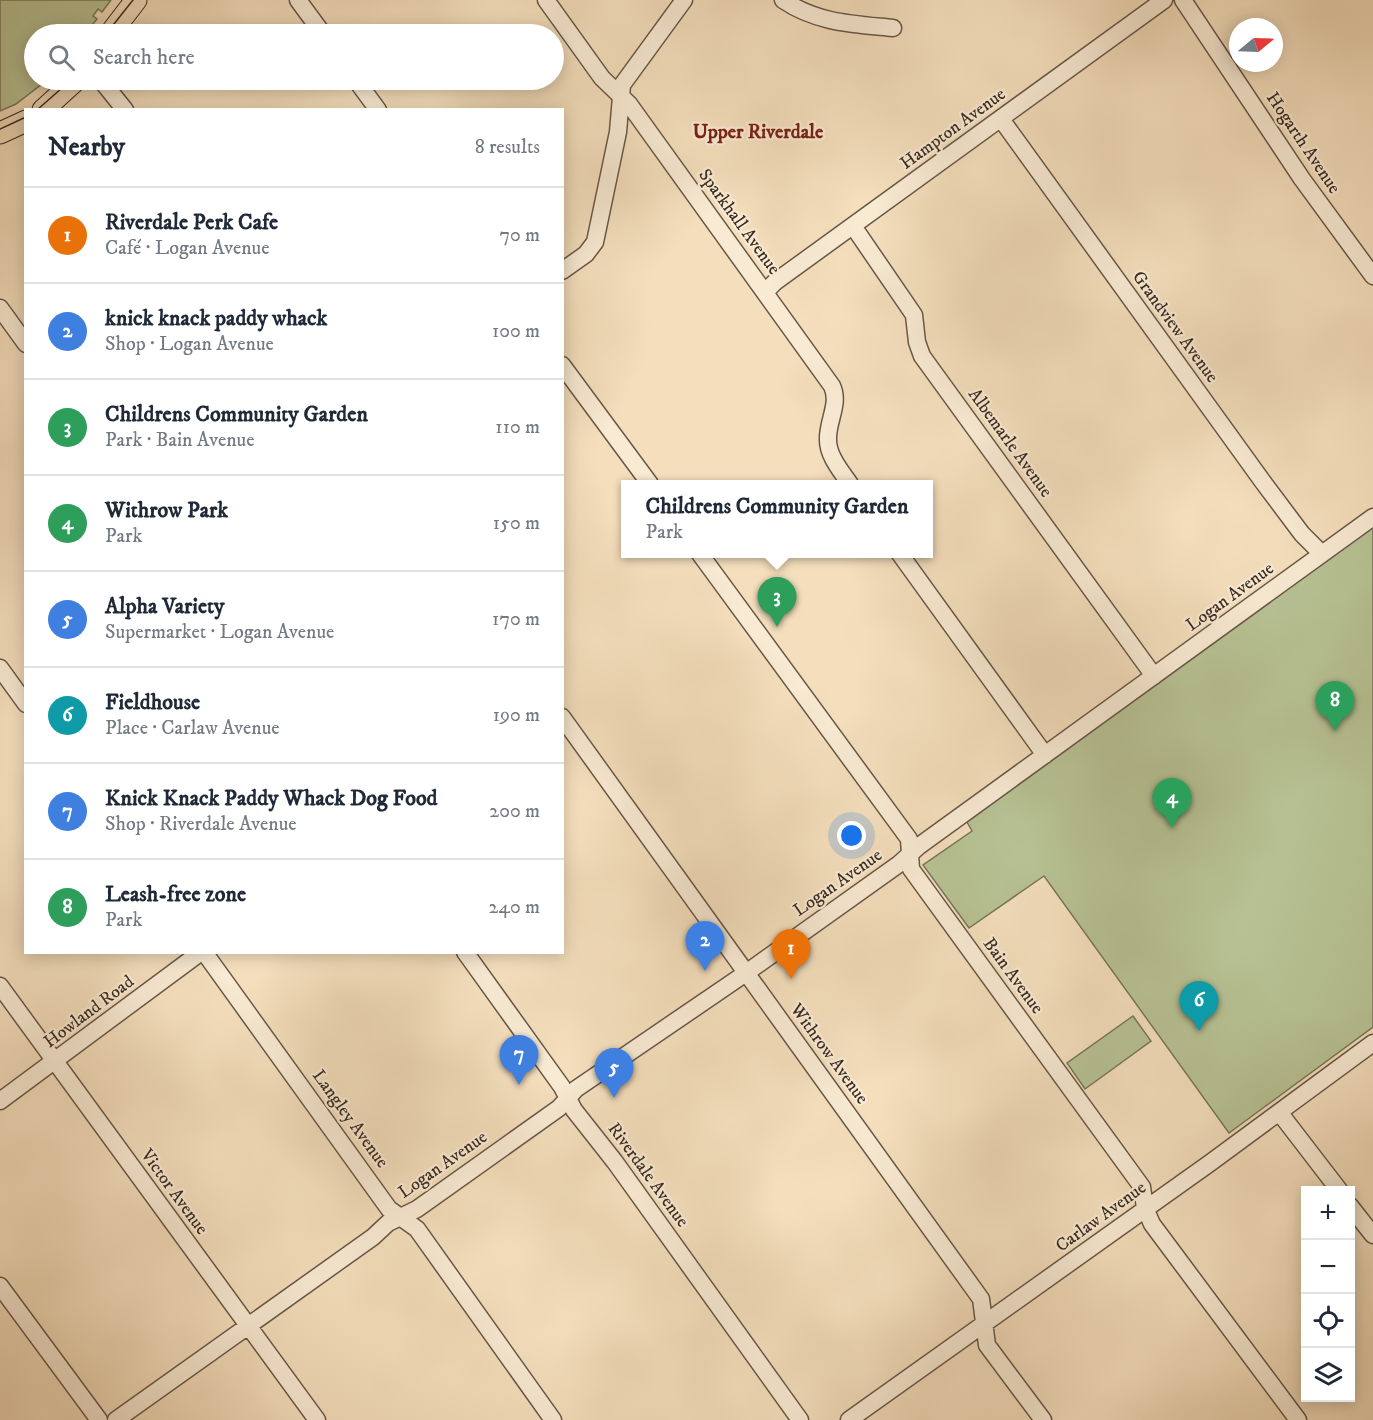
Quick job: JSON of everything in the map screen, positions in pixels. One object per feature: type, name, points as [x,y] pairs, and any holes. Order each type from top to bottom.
[{"type":"main road","points":[[118,24],[136,0]]},
{"type":"main road","points":[[45,108],[65,90]]},
{"type":"main road","points":[[0,133],[24,122]]},
{"type":"street","points":[[298,0],[316,24]]},
{"type":"street","name":"Sparkhall Avenue","points":[[546,0],[563,24]]},
{"type":"street","points":[[564,270],[586,254],[595,242],[618,132],[619,94],[626,76],[684,0]]},
{"type":"street","points":[[783,0],[801,12],[821,20],[893,28]]},
{"type":"street","name":"Hampton Avenue","points":[[765,292],[775,282],[1164,0]]},
{"type":"street","name":"Hogarth Avenue","points":[[1183,0],[1302,179],[1373,276]]},
{"type":"street","name":"Sparkhall Avenue","points":[[564,25],[602,78],[619,94],[666,153],[834,391],[835,402],[828,441],[833,459],[847,480]]},
{"type":"street","points":[[109,90],[122,108]]},
{"type":"street","points":[[363,90],[377,108]]},
{"type":"street","name":"Grandview Avenue","points":[[1001,119],[1302,534],[1322,554]]},
{"type":"street","name":"Albemarle Avenue","points":[[853,226],[914,315],[917,342],[922,356],[1154,675]]},
{"type":"street","points":[[0,308],[24,341]]},
{"type":"street","points":[[564,367],[647,480]]},
{"type":"street","name":"Logan Avenue","points":[[116,1420],[373,1237],[388,1222],[417,1209],[560,1108],[568,1097],[746,974],[899,864],[910,853],[1373,517]]},
{"type":"street","name":"Bain Avenue","points":[[703,558],[909,839],[911,868],[1142,1187],[1145,1208],[1152,1224],[1298,1420]]},
{"type":"street","points":[[903,558],[1045,755]]},
{"type":"street","points":[[0,668],[24,701]]},
{"type":"street","name":"Withrow Avenue","points":[[564,720],[981,1299],[987,1345],[1043,1420]]},
{"type":"street","name":"Howland Road","points":[[0,1101],[199,954]]},
{"type":"street","name":"Langley Avenue","points":[[203,954],[389,1209],[417,1229],[553,1420]]},
{"type":"street","name":"Riverdale Avenue","points":[[466,954],[568,1097],[574,1110],[615,1162],[800,1420]]},
{"type":"street","name":"Victor Avenue","points":[[0,986],[317,1420]]},
{"type":"street","name":"Carlaw Avenue","points":[[849,1420],[983,1326],[1373,1042]]},
{"type":"street","points":[[1279,1112],[1335,1186]]},
{"type":"street","points":[[1355,1212],[1373,1235]]},
{"type":"street","points":[[0,1286],[99,1420]]},
{"type":"green space","points":[[0,0],[111,0],[102,12],[98,9],[93,16],[97,19],[93,24],[24,24],[24,90],[34,90],[16,104],[0,111]]},
{"type":"green space","points":[[1373,527],[1373,1027],[1229,1133],[1044,876],[969,928],[923,865],[972,831],[967,822]]},
{"type":"green space","points":[[1133,1016],[1151,1041],[1085,1089],[1067,1063]]},
{"type":"tram line","points":[[114,24],[133,0]]},
{"type":"tram line","points":[[39,108],[60,90]]},
{"type":"tram line","points":[[0,129],[24,118]]},
{"type":"place","name":"Childrens Community Garden","points":[[777,627]]},
{"type":"place","name":"Leash-free zone","points":[[1335,731]]},
{"type":"place","name":"Withrow Park","points":[[1172,828]]},
{"type":"place","name":"knick knack paddy whack","points":[[705,971]]},
{"type":"place","name":"Riverdale Perk Cafe","points":[[791,979]]},
{"type":"place","name":"Fieldhouse","points":[[1199,1031]]},
{"type":"place","name":"Knick Knack Paddy Whack Dog Food","points":[[519,1085]]},
{"type":"place","name":"Alpha Variety","points":[[614,1098]]},
{"type":"district","name":"Upper Riverdale","points":[[758,132]]}]
